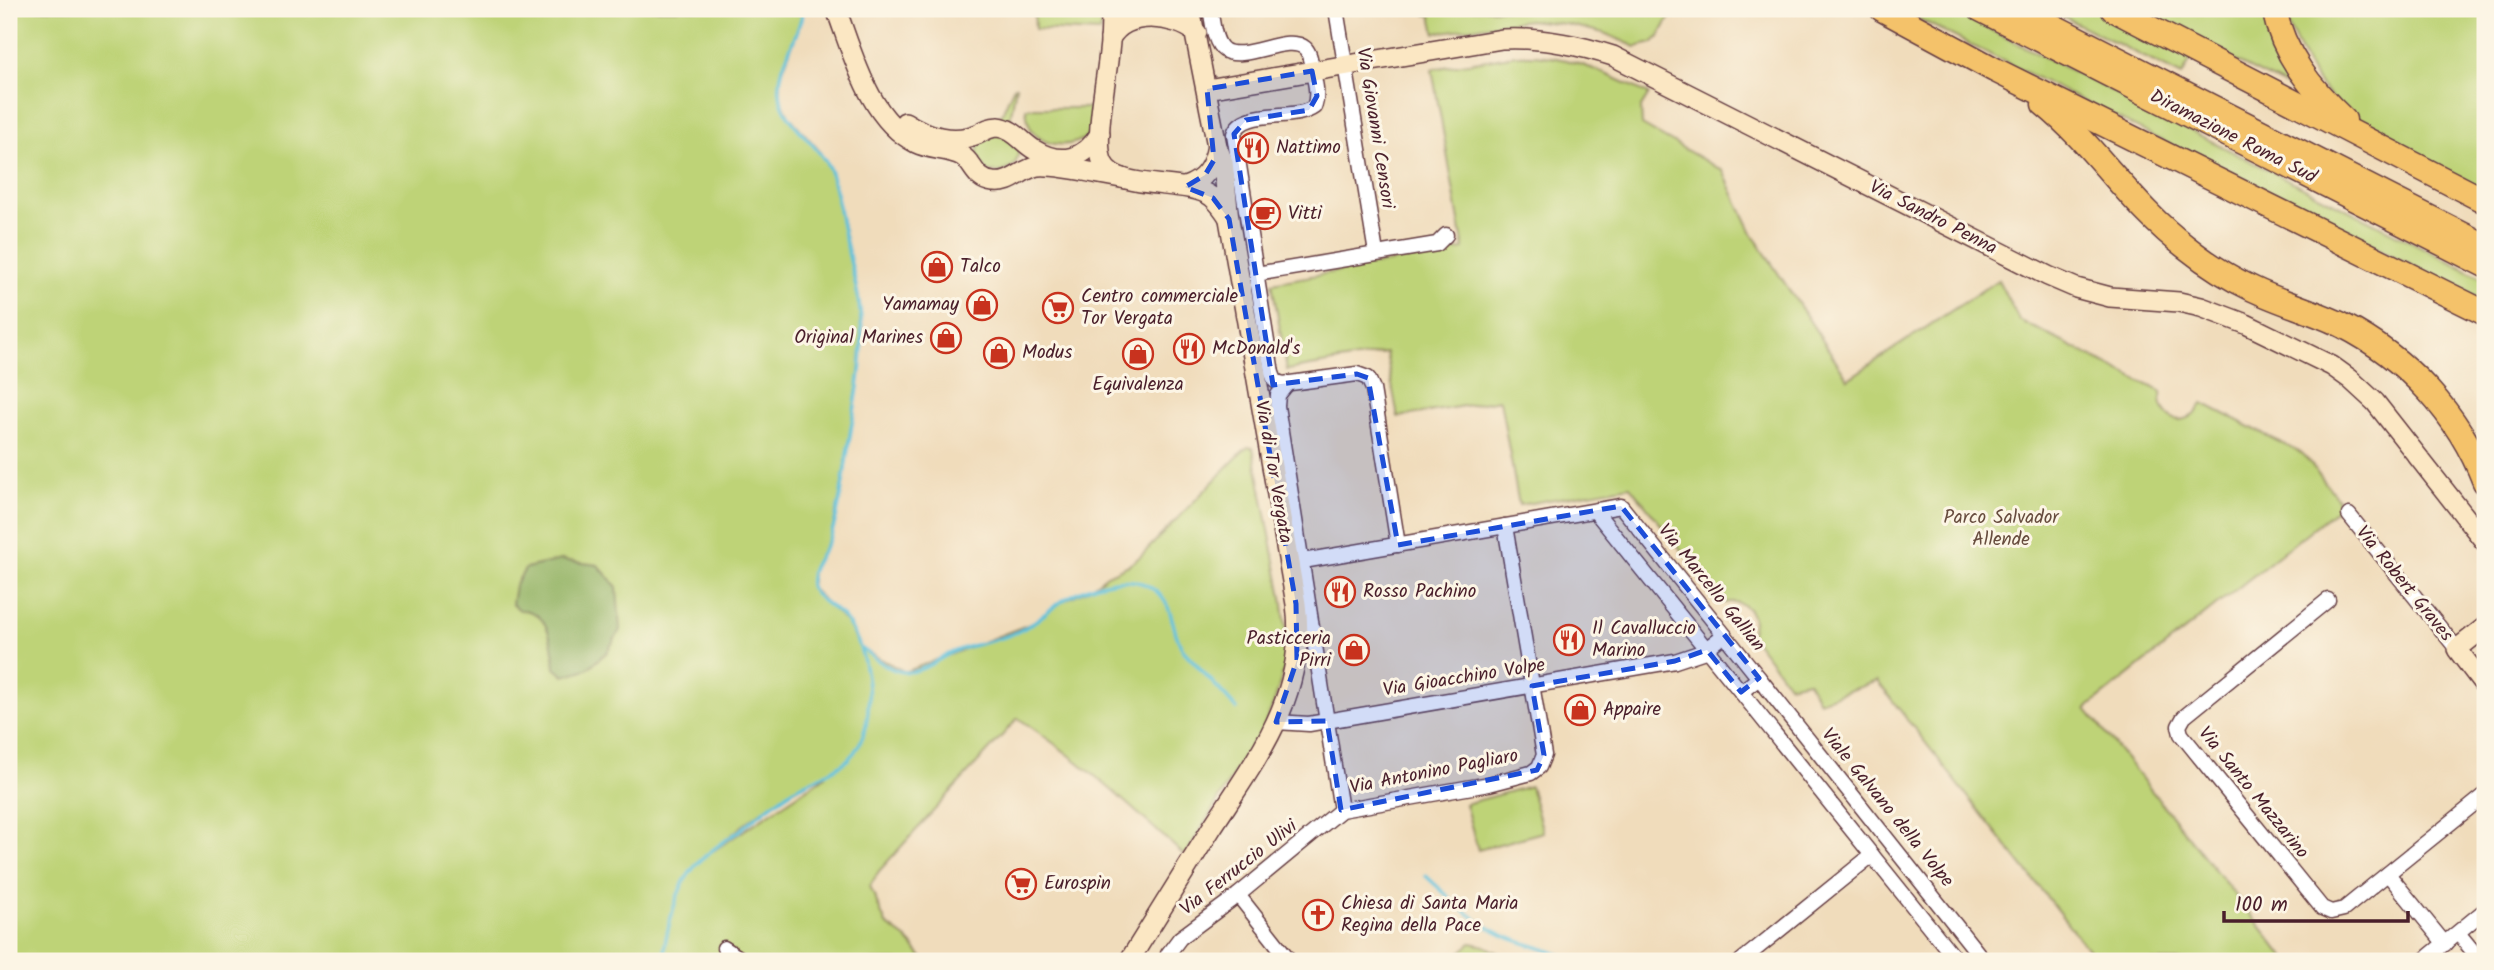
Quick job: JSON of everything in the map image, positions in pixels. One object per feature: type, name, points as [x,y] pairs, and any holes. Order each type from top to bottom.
[{"type":"highway","points":[[1882,9],[1995,69],[2485,313]]},
{"type":"highway","name":"Diramazione Roma Sud","points":[[1980,9],[2485,265]]},
{"type":"highway","name":"Diramazione Roma Sud","points":[[2017,9],[2485,246]]},
{"type":"highway","points":[[2113,9],[2485,201]]},
{"type":"highway","points":[[2274,9],[2277,26],[2289,53],[2326,103],[2353,128],[2440,178]]},
{"type":"highway","points":[[1995,69],[2061,118],[2144,212],[2190,251],[2252,289],[2341,325],[2381,348],[2410,372],[2440,402],[2462,434],[2485,482]]},
{"type":"street","points":[[836,9],[871,96],[885,119],[909,139],[928,148],[961,155],[980,177],[996,183],[1007,181],[1030,168],[1044,166],[1185,187],[1213,198],[1229,219]]},
{"type":"street","points":[[850,9],[883,92],[900,117],[920,131],[942,138],[959,139],[992,127],[1006,129],[1036,151],[1065,158],[1085,153],[1100,134]]},
{"type":"street","points":[[1111,9],[1100,151],[1103,164],[1112,174],[1122,178]]},
{"type":"street","name":"Via di Tor Vergata","points":[[1190,9],[1197,33],[1217,146],[1223,162],[1229,219],[1278,395],[1277,406],[1341,810]]},
{"type":"street","points":[[1210,9],[1217,40],[1226,51],[1234,53],[1298,45],[1307,51],[1312,71]]},
{"type":"street","name":"Via Giovanni Censori","points":[[1336,9],[1376,254]]},
{"type":"street","points":[[1110,39],[1120,26],[1142,20],[1178,22],[1197,33]]},
{"type":"street","name":"Via Sandro Penna","points":[[1207,89],[1517,38],[1561,42],[1613,55],[2058,281],[2110,297],[2179,302],[2201,307],[2246,324],[2325,363],[2350,379],[2375,402],[2485,542]]},
{"type":"street","name":"Via di Tor Vergata","points":[[1129,961],[1265,744],[1291,684],[1297,660],[1298,617],[1272,376],[1234,130],[1240,123],[1250,119],[1310,110],[1314,107],[1317,96],[1312,71]]},
{"type":"street","points":[[969,164],[971,144],[979,133]]},
{"type":"street","points":[[1185,187],[1205,175],[1214,160],[1217,146]]},
{"type":"street","points":[[1256,274],[1437,244],[1446,234]]},
{"type":"street","points":[[1272,376],[1357,374],[1364,375],[1371,383],[1398,545]]},
{"type":"street","name":"Via Marcello Gallian","points":[[1303,561],[1621,506],[1759,678],[1741,692]]},
{"type":"street","points":[[1595,511],[1957,961]]},
{"type":"street","name":"Via Robert Graves","points":[[2349,515],[2485,686]]},
{"type":"street","name":"Via Antonino Pagliaro","points":[[1341,810],[1489,784],[1537,770],[1544,755],[1505,526]]},
{"type":"street","name":"Via Santo Mazzarino","points":[[2328,600],[2184,717],[2179,722],[2179,732],[2324,910],[2335,912],[2344,909],[2485,795]]},
{"type":"street","points":[[2457,649],[2485,627]]},
{"type":"street","name":"Via Gioacchino Volpe","points":[[1327,721],[1675,662],[1707,649],[1724,635]]},
{"type":"street","name":"Viale Galvano della Volpe","points":[[1759,678],[1984,961]]},
{"type":"street","points":[[1276,722],[1309,724],[1327,721]]},
{"type":"street","name":"Via Ferruccio Ulivi","points":[[1167,961],[1168,954],[1180,938],[1238,895],[1341,810]]},
{"type":"street","points":[[1741,961],[1872,855]]},
{"type":"street","points":[[2388,874],[2445,944]]},
{"type":"street","points":[[1238,895],[1290,961]]},
{"type":"street","points":[[2423,961],[2485,910]]},
{"type":"street","points":[[2458,933],[2481,955]]},
{"type":"street","points":[[724,948],[744,961]]},
{"type":"highlighted area","points":[[1312,71],[1317,96],[1309,110],[1246,120],[1234,134],[1273,385],[1357,374],[1368,378],[1398,545],[1621,506],[1759,678],[1741,692],[1707,650],[1675,661],[1532,686],[1544,755],[1537,770],[1341,810],[1327,721],[1276,722],[1297,660],[1296,604],[1229,219],[1213,198],[1185,187],[1205,175],[1214,160],[1207,89]]},
{"type":"green space","points":[[9,9],[803,9],[800,25],[781,75],[780,97],[789,116],[818,149],[831,172],[858,295],[862,336],[859,378],[840,497],[831,535],[812,570],[811,588],[848,624],[861,649],[905,672],[1030,624],[1063,601],[1129,565],[1141,556],[1242,452],[1248,447],[1253,448],[1282,597],[1288,643],[1285,665],[1275,700],[1257,742],[1252,743],[1185,856],[1084,767],[1018,718],[879,871],[870,886],[886,924],[907,939],[925,961],[744,961],[724,948],[713,961],[672,961],[665,955],[670,961],[9,961]],"holes":[[[826,776],[713,851],[782,797]]]},
{"type":"green space","points":[[1034,9],[1102,9],[1100,32],[1035,29]]},
{"type":"green space","points":[[1425,9],[1674,9],[1659,37],[1652,43],[1636,47],[1604,33],[1565,24],[1529,20],[1435,33],[1431,15],[1426,15]]},
{"type":"green space","points":[[1899,9],[1948,9],[1989,29],[2485,279],[2485,302]]},
{"type":"green space","points":[[2048,9],[2099,9],[2193,56],[2182,76]]},
{"type":"green space","points":[[2130,9],[2263,9],[2314,100]]},
{"type":"green space","points":[[2281,9],[2485,9],[2485,192],[2397,146],[2355,119],[2337,103],[2309,69]]},
{"type":"green space","name":"Parco Salvador Allende","points":[[1516,55],[1535,55],[1569,61],[1649,94],[1641,107],[1642,125],[1723,171],[1753,235],[1848,379],[1998,280],[2019,320],[2162,392],[2162,405],[2173,418],[2179,420],[2192,416],[2203,403],[2303,454],[2338,499],[2337,509],[2086,709],[2288,961],[2086,961],[2090,952],[1877,681],[1819,701],[1808,681],[1789,685],[1750,634],[1753,620],[1748,609],[1738,603],[1724,603],[1630,486],[1519,505],[1500,400],[1398,417],[1386,353],[1287,370],[1272,283],[1464,249],[1432,69]]},
{"type":"green space","points":[[1014,86],[1010,120],[1000,118]]},
{"type":"green space","points":[[1026,108],[1092,108],[1090,134],[1068,144],[1044,141],[1030,128]]},
{"type":"green space","points":[[998,133],[1018,148],[1017,160],[1005,171],[988,172],[980,161],[978,150],[981,141]]},
{"type":"green space","points":[[561,560],[598,565],[617,587],[620,630],[607,652],[587,669],[564,676],[555,668],[551,640],[544,622],[538,616],[512,604],[515,585],[526,568]]},
{"type":"green space","points":[[1530,786],[1543,832],[1478,850],[1465,804]]},
{"type":"green space","points":[[1471,943],[1485,946],[1514,961],[1450,961]]},
{"type":"waterway","points":[[670,961],[665,953],[669,925],[679,892],[694,868],[781,798],[848,759],[862,739],[868,712],[865,667],[856,638],[841,615],[818,597],[810,585],[814,565],[829,541],[842,489],[861,365],[862,325],[831,173],[823,157],[787,113],[780,93],[782,71],[803,9]]},
{"type":"waterway","points":[[862,649],[892,669],[916,671],[953,652],[1019,631],[1067,598],[1088,588],[1112,582],[1136,582],[1147,585],[1163,598],[1183,650],[1237,709]]},
{"type":"waterway","points":[[1426,876],[1463,909],[1494,931],[1572,961]]},
{"type":"place","name":"Nattimo","points":[[1253,148]]},
{"type":"place","name":"Vitti","points":[[1265,214]]},
{"type":"place","name":"Talco","points":[[937,267]]},
{"type":"place","name":"Yamamay","points":[[982,305]]},
{"type":"place","name":"Centro commerciale Tor Vergata","points":[[1058,308]]},
{"type":"place","name":"Original Marines","points":[[946,338]]},
{"type":"place","name":"McDonald's","points":[[1189,349]]},
{"type":"place","name":"Modus","points":[[999,353]]},
{"type":"place","name":"Equivalenza","points":[[1138,354]]},
{"type":"place","name":"Rosso Pachino","points":[[1340,592]]},
{"type":"place","name":"Il Cavalluccio Marino","points":[[1569,640]]},
{"type":"place","name":"Pasticceria Pirri","points":[[1354,650]]},
{"type":"place","name":"Appaire","points":[[1580,710]]},
{"type":"place","name":"Eurospin","points":[[1021,884]]},
{"type":"place","name":"Chiesa di Santa Maria Regina della Pace","points":[[1318,915]]}]
